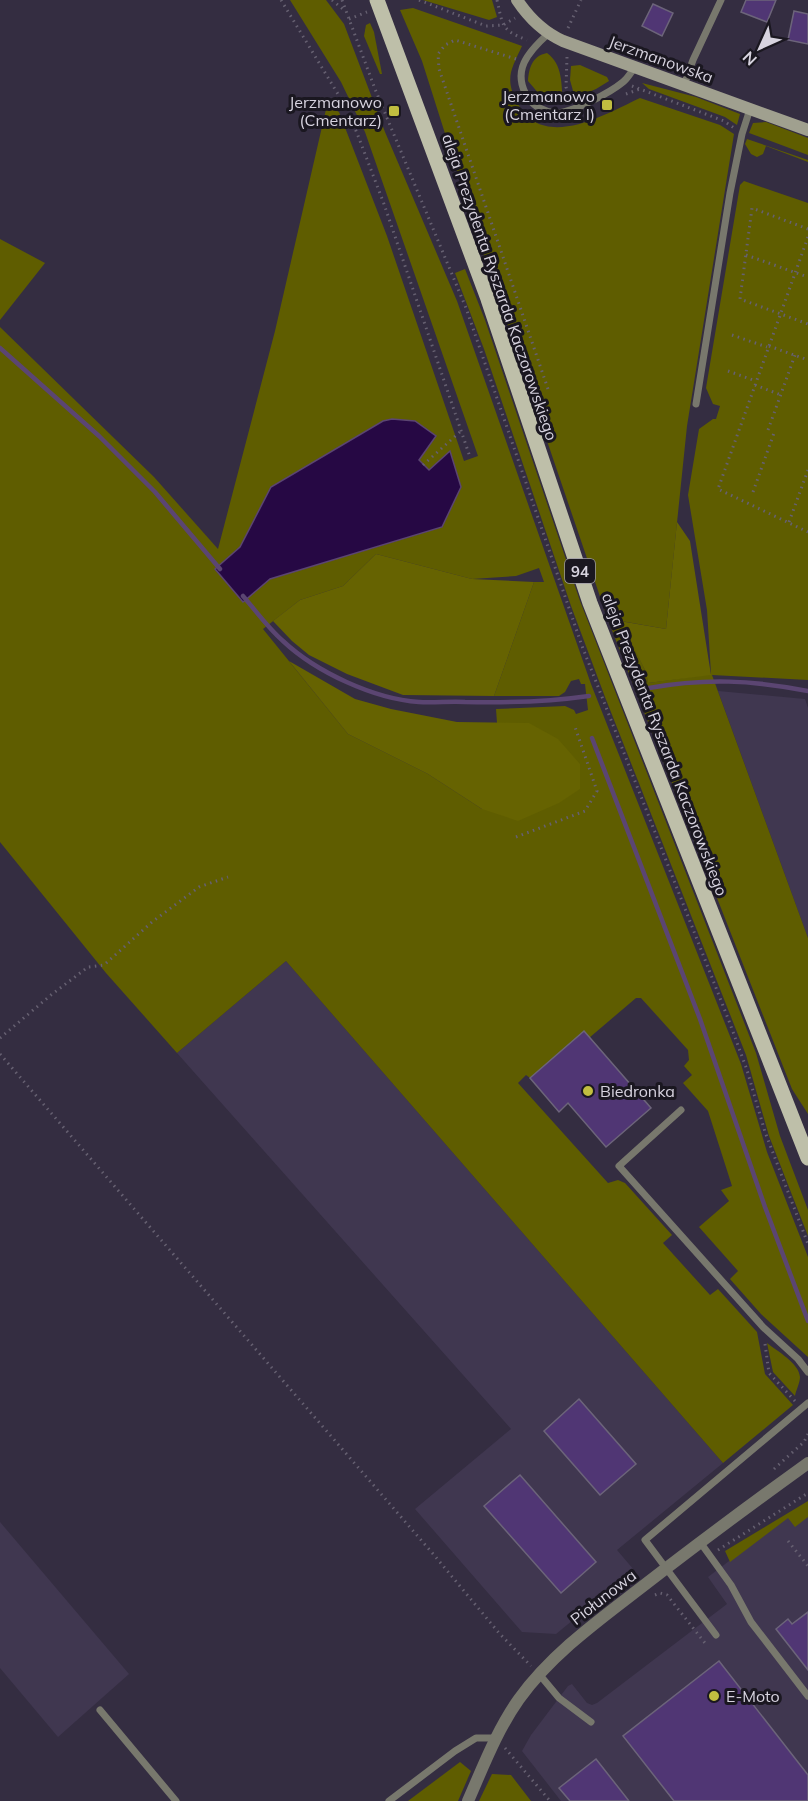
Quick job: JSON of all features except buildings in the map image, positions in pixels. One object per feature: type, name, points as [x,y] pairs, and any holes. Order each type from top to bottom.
[{"type":"main road","name":"aleja Prezydenta Ryszarda Kaczorowskiego","points":[[377,0],[488,299],[591,603],[808,1158]]},
{"type":"street","name":"Jerzmanowska","points":[[520,5],[548,34],[563,41],[808,130]]},
{"type":"street","name":"Piołunowa","points":[[468,1801],[496,1738],[518,1700],[539,1674],[587,1630],[808,1462]]},
{"type":"lane","points":[[684,85],[721,0]]},
{"type":"lane","points":[[548,34],[535,46],[524,62],[520,74],[525,93],[544,111],[566,112],[625,81],[634,67]]},
{"type":"lane","points":[[696,404],[730,193],[742,134],[750,109]]},
{"type":"lane","points":[[681,1110],[619,1166],[763,1327],[798,1359],[808,1372]]},
{"type":"lane","points":[[716,1635],[645,1540],[805,1405]]},
{"type":"lane","points":[[700,1542],[731,1585],[751,1622],[808,1696]]},
{"type":"lane","points":[[539,1674],[559,1698],[591,1722]]},
{"type":"lane","points":[[100,1710],[176,1801]]},
{"type":"lane","points":[[389,1801],[476,1738],[496,1738]]},
{"type":"path","points":[[281,0],[344,104],[357,133],[384,204],[470,457]]},
{"type":"path","points":[[332,0],[346,11]]},
{"type":"path","points":[[342,0],[375,89],[466,308],[582,646],[729,1021],[747,1070],[765,1132],[808,1244]]},
{"type":"path","points":[[419,0],[486,26],[503,25],[520,5]]},
{"type":"path","points":[[497,0],[507,32],[528,40]]},
{"type":"path","points":[[563,41],[581,0]]},
{"type":"path","points":[[524,62],[455,40],[445,45],[438,54],[443,80],[549,392]]},
{"type":"path","points":[[568,55],[566,87],[570,102]]},
{"type":"path","points":[[635,87],[724,121],[742,134]]},
{"type":"path","points":[[808,229],[752,208],[740,299],[808,324]]},
{"type":"path","points":[[808,237],[718,489],[808,532]]},
{"type":"path","points":[[746,255],[808,277]]},
{"type":"path","points":[[732,335],[808,360]]},
{"type":"path","points":[[768,430],[795,356]]},
{"type":"path","points":[[728,371],[782,395]]},
{"type":"path","points":[[423,465],[461,431]]},
{"type":"path","points":[[753,492],[774,433]]},
{"type":"path","points":[[788,523],[808,470]]},
{"type":"path","points":[[516,837],[585,812],[597,791],[574,724]]},
{"type":"path","points":[[0,1038],[51,994],[88,967],[104,964],[152,922],[199,887],[228,877]]},
{"type":"path","points":[[0,1054],[348,1455],[499,1633],[539,1674]]},
{"type":"path","points":[[763,1327],[769,1373],[805,1405]]},
{"type":"path","points":[[768,1475],[804,1442],[808,1434]]},
{"type":"path","points":[[722,1548],[808,1493]]},
{"type":"path","points":[[788,1541],[808,1566]]},
{"type":"path","points":[[660,1593],[667,1595],[705,1643]]},
{"type":"path","points":[[496,1738],[550,1801]]},
{"type":"shaded area","points":[[290,0],[326,0],[344,24],[385,132],[457,301],[591,684],[741,1064],[767,1152],[808,1257],[808,1357],[761,1314],[730,1279],[738,1271],[699,1227],[729,1201],[721,1190],[732,1186],[708,1111],[683,1083],[692,1075],[684,1066],[689,1060],[688,1050],[641,998],[636,998],[589,1038],[583,1032],[530,1078],[526,1075],[518,1083],[608,1183],[618,1180],[625,1183],[672,1235],[663,1243],[710,1295],[718,1289],[757,1332],[765,1374],[793,1405],[723,1463],[286,961],[177,1053],[106,973],[0,842],[0,327],[154,477],[218,549],[275,331],[327,105],[339,112],[387,236],[464,461],[478,456],[365,132],[341,82]],"holes":[[[376,554],[472,579],[516,576],[539,568],[544,582],[534,582],[494,696],[559,696],[565,692],[571,681],[579,679],[581,684],[585,684],[588,710],[576,714],[574,710],[565,706],[496,709],[497,723],[529,723],[482,809],[428,774],[348,734],[263,629],[300,600],[343,586]]]},
{"type":"shaded area","points":[[423,0],[492,0],[497,17],[489,20]]},
{"type":"shaded area","points":[[413,8],[522,46],[511,73],[513,94],[528,117],[542,125],[557,127],[574,125],[592,120],[640,98],[720,125],[734,134],[687,426],[666,629],[621,621],[646,672],[648,683],[711,674],[707,610],[688,495],[699,429],[716,419],[720,406],[713,404],[706,388],[740,185],[744,181],[808,203],[808,680],[712,675],[808,938],[808,1114],[792,1089],[608,620],[482,250],[422,61],[400,10]]},
{"type":"shaded area","points":[[370,23],[374,32],[382,74],[380,74],[364,36],[366,25]]},
{"type":"shaded area","points":[[547,53],[559,69],[563,102],[546,102],[528,81],[532,63]]},
{"type":"shaded area","points":[[580,65],[607,77],[609,81],[575,98],[570,80],[571,66]]},
{"type":"shaded area","points":[[642,83],[696,97],[740,114],[737,125],[725,117],[649,89]]},
{"type":"shaded area","points":[[766,122],[808,138],[808,155],[749,133],[753,123]]},
{"type":"shaded area","points":[[747,139],[808,160],[808,162],[766,146],[763,154],[757,157],[751,154],[745,144]]},
{"type":"shaded area","points":[[0,239],[45,263],[0,320]]},
{"type":"shaded area","points":[[465,269],[485,320],[580,601],[756,1053],[780,1136],[808,1210],[808,1236],[769,1136],[746,1055],[571,606],[484,349],[455,273]]},
{"type":"shaded area","points":[[392,419],[415,421],[436,436],[419,460],[429,470],[450,451],[461,487],[442,527],[270,579],[243,602],[215,569],[240,547],[271,487],[383,421]]},
{"type":"shaded area","points":[[677,522],[690,541],[711,675],[648,683],[646,672],[620,621],[666,629]]},
{"type":"shaded area","points":[[376,554],[472,579],[534,582],[494,696],[403,695],[347,674],[309,655],[273,621],[300,600],[343,586]]},
{"type":"shaded area","points":[[289,661],[355,699],[391,709],[457,722],[529,723],[558,739],[580,764],[580,789],[559,803],[518,821],[482,809],[428,774],[348,734]]},
{"type":"shaded area","points":[[718,691],[805,699],[808,708],[808,938]]},
{"type":"shaded area","points":[[286,961],[723,1463],[617,1550],[634,1570],[556,1634],[522,1632],[415,1509],[511,1429],[177,1053]]},
{"type":"shaded area","points":[[767,1343],[787,1358],[799,1372],[800,1379],[795,1396],[773,1372]]},
{"type":"shaded area","points":[[808,1501],[808,1517],[795,1527],[788,1518],[730,1562],[725,1551]]},
{"type":"shaded area","points":[[808,1504],[808,1801],[561,1801],[522,1751],[531,1735],[568,1686],[572,1684],[587,1703],[592,1705],[597,1703],[727,1604],[708,1577],[787,1517]]},
{"type":"shaded area","points":[[0,1522],[129,1674],[58,1737],[0,1668]]},
{"type":"shaded area","points":[[460,1762],[471,1771],[458,1801],[408,1801]]},
{"type":"shaded area","points":[[492,1774],[511,1775],[531,1801],[479,1801]]},
{"type":"waterway","points":[[0,348],[99,436],[155,492],[220,569]]},
{"type":"waterway","points":[[243,596],[272,631],[296,652],[346,682],[383,696],[419,702],[527,702],[589,696]]},
{"type":"waterway","points":[[649,688],[690,683],[728,682],[767,684],[808,691]]},
{"type":"waterway","points":[[592,738],[700,1019],[765,1207],[808,1321]]},
{"type":"place","name":"Jerzmanowo (Cmentarz I)","points":[[607,105]]},
{"type":"place","name":"Jerzmanowo (Cmentarz)","points":[[394,111]]},
{"type":"place","name":"Biedronka","points":[[588,1091]]},
{"type":"place","name":"E-Moto","points":[[714,1696]]}]
